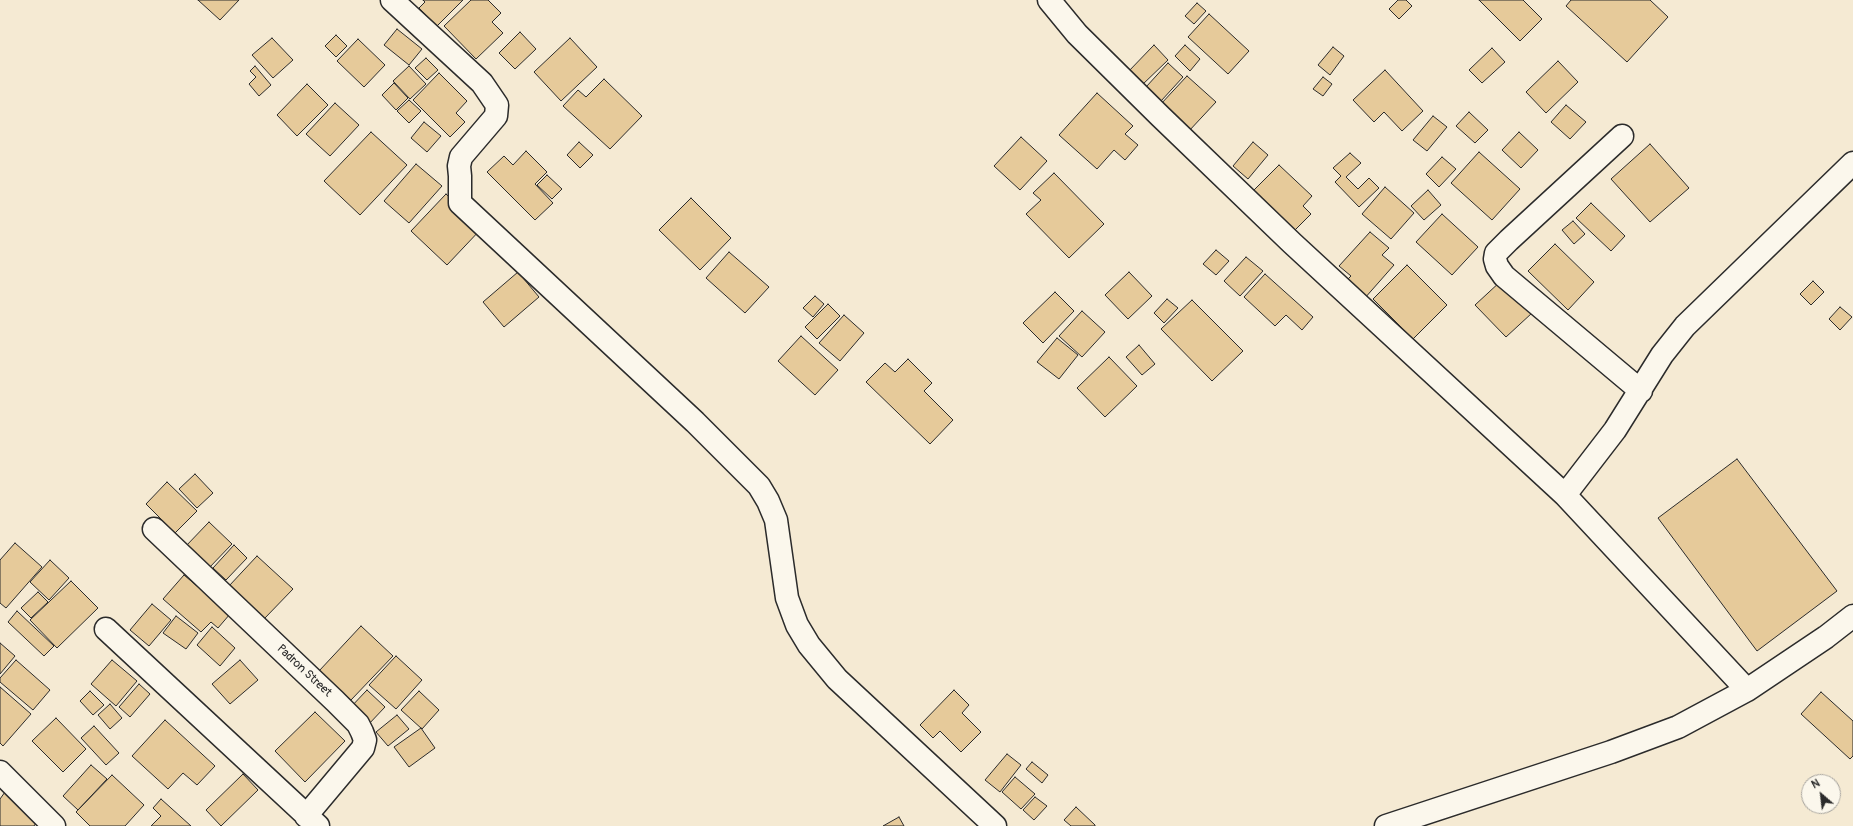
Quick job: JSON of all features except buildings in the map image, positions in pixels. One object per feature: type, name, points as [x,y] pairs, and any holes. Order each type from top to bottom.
[{"type":"street","points":[[392,0],[482,83],[497,105],[496,116],[461,157],[459,166],[460,202],[695,422],[759,486],[768,501],[776,520],[787,598],[797,625],[809,645],[837,679],[995,826]]},
{"type":"street","points":[[1049,0],[1077,34],[1160,116],[1339,286],[1566,495],[1747,690]]},
{"type":"street","points":[[1622,136],[1509,240],[1496,254],[1495,259],[1497,266],[1504,276],[1641,391]]},
{"type":"street","points":[[1566,495],[1615,430],[1641,391],[1662,355],[1685,326],[1853,163]]},
{"type":"street","name":"Padron Street","points":[[154,529],[358,724],[365,740],[363,748],[312,821]]},
{"type":"street","points":[[1386,826],[1638,742],[1678,727],[1747,690],[1826,637],[1853,616]]},
{"type":"street","points":[[106,629],[312,821]]},
{"type":"street","points":[[0,772],[54,826]]}]
